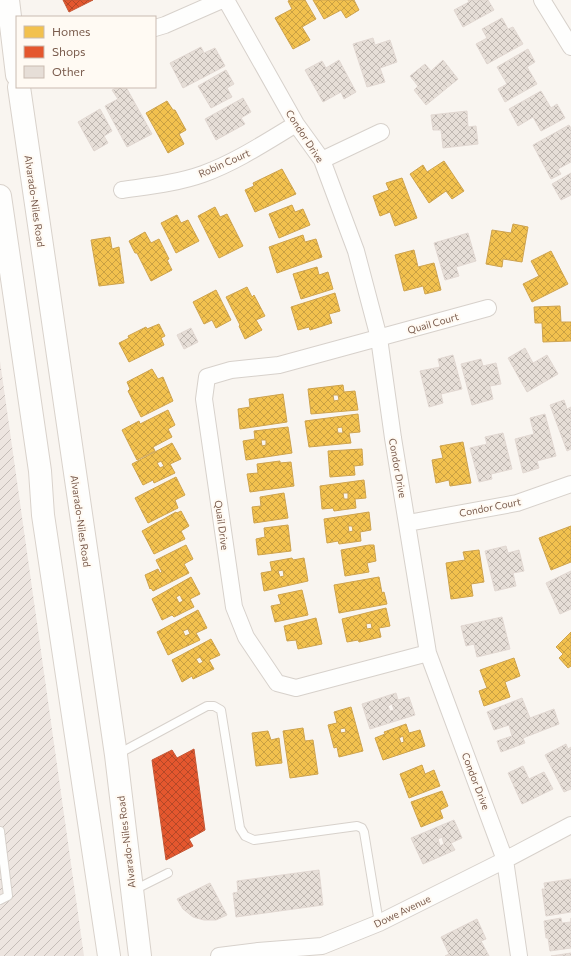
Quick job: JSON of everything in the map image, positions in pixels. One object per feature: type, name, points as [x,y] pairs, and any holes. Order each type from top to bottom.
[{"type":"main road","points":[[8,0],[16,64]]},
{"type":"main road","name":"Alvarado-Niles Road","points":[[19,88],[116,755],[140,956]]},
{"type":"main road","points":[[0,196],[40,471],[43,515],[109,956]]},
{"type":"street","points":[[156,28],[166,25],[197,5],[222,0]]},
{"type":"street","name":"Condor Drive","points":[[226,0],[296,124],[322,160],[356,251],[379,338],[393,438],[428,652],[505,860],[519,956]]},
{"type":"street","points":[[542,0],[571,47]]},
{"type":"street","name":"Robin Court","points":[[122,190],[157,185],[203,174],[244,154],[296,124]]},
{"type":"street","points":[[322,160],[381,132]]},
{"type":"street","name":"Quail Court","points":[[379,338],[488,308]]},
{"type":"street","name":"Quail Drive","points":[[379,338],[279,365],[231,370],[206,377],[204,400],[234,607],[246,637],[277,683],[296,688],[428,652]]},
{"type":"street","name":"Condor Court","points":[[408,523],[517,503],[571,484]]},
{"type":"street","name":"Dowe Avenue","points":[[220,956],[258,951],[322,946],[378,923],[505,860],[571,825]]},
{"type":"lane","points":[[116,755],[207,706],[214,706],[221,710],[240,828],[245,836],[254,840],[357,826],[362,828],[364,832],[378,923]]},
{"type":"lane","points":[[0,831],[8,896],[0,900]]},
{"type":"lane","points":[[132,891],[168,873]]},
{"type":"shaded area","points":[[0,361],[84,956],[0,956]]},
{"type":"building: Homes","points":[[305,0],[316,19],[302,27],[310,40],[293,49],[275,18],[292,9],[288,1]]},
{"type":"building: Homes","points":[[313,0],[354,0],[359,10],[346,18],[341,10],[324,19]]},
{"type":"building: Homes","points":[[167,101],[173,110],[175,110],[186,130],[179,134],[184,144],[168,153],[146,113]]},
{"type":"building: Homes","points":[[444,161],[464,191],[452,199],[446,191],[429,203],[410,174],[423,165],[427,172]]},
{"type":"building: Homes","points":[[282,169],[296,194],[255,212],[245,190],[254,186],[253,183]]},
{"type":"building: Homes","points":[[402,178],[417,218],[395,226],[390,212],[380,216],[373,196],[389,190],[386,183]]},
{"type":"building: Homes","points":[[292,205],[295,212],[303,209],[310,225],[279,238],[269,214]]},
{"type":"building: Homes","points":[[215,207],[220,217],[227,214],[243,246],[219,258],[198,216]]},
{"type":"building: Homes","points":[[177,215],[181,223],[188,220],[199,241],[176,253],[161,223]]},
{"type":"building: Homes","points":[[513,224],[528,227],[522,262],[503,259],[502,267],[486,264],[492,230],[511,233]]},
{"type":"building: Homes","points":[[145,232],[151,243],[159,239],[169,259],[167,260],[172,270],[151,281],[137,253],[135,253],[129,241]]},
{"type":"building: Homes","points":[[303,235],[305,242],[316,239],[322,257],[277,273],[269,247]]},
{"type":"building: Homes","points":[[110,237],[112,249],[119,247],[124,283],[99,286],[91,240]]},
{"type":"building: Homes","points":[[414,250],[418,267],[434,263],[441,290],[425,294],[423,286],[404,291],[395,255]]},
{"type":"building: Homes","points":[[551,251],[568,284],[532,302],[523,284],[539,276],[531,261]]},
{"type":"building: Homes","points":[[317,267],[319,275],[328,272],[333,289],[301,299],[293,274]]},
{"type":"building: Homes","points":[[247,287],[252,297],[254,295],[265,316],[256,320],[262,330],[245,339],[239,326],[240,325],[226,297]]},
{"type":"building: Homes","points":[[216,290],[231,320],[216,328],[212,320],[204,324],[193,302]]},
{"type":"building: Homes","points":[[335,293],[340,311],[329,314],[332,323],[310,330],[309,327],[298,330],[291,307]]},
{"type":"building: Homes","points":[[560,306],[561,322],[571,322],[571,341],[543,342],[542,323],[535,323],[534,307]]},
{"type":"building: Homes","points":[[159,324],[165,336],[161,338],[164,345],[129,362],[119,343],[129,338],[128,336],[146,327],[147,329]]},
{"type":"building: Homes","points":[[152,369],[158,379],[163,377],[173,401],[141,417],[128,391],[130,389],[127,382]]},
{"type":"building: Homes","points":[[343,385],[344,392],[355,391],[358,410],[311,414],[308,389]],"holes":[[[333,395],[338,395],[339,400],[334,401]]]},
{"type":"building: Homes","points":[[283,394],[287,422],[240,429],[238,409],[250,407],[249,399]]},
{"type":"building: Homes","points":[[168,410],[175,425],[168,429],[172,437],[153,447],[155,451],[137,460],[122,430],[139,421],[140,424]]},
{"type":"building: Homes","points":[[358,414],[360,432],[349,433],[351,443],[309,447],[305,421]],"holes":[[[342,427],[343,433],[338,433],[337,428]]]},
{"type":"building: Homes","points":[[288,427],[292,453],[246,460],[243,441],[255,439],[254,431]],"holes":[[[261,440],[266,440],[266,445],[262,446]]]},
{"type":"building: Homes","points":[[463,442],[471,483],[450,486],[449,480],[436,483],[432,460],[443,458],[440,446]]},
{"type":"building: Homes","points":[[172,443],[181,459],[170,464],[175,473],[154,483],[153,480],[143,485],[132,464]],"holes":[[[161,461],[164,466],[160,468],[157,463]]]},
{"type":"building: Homes","points":[[362,449],[363,465],[354,466],[355,475],[330,477],[328,451]]},
{"type":"building: Homes","points":[[280,461],[280,463],[291,462],[294,486],[250,492],[247,474],[258,473],[257,464]]},
{"type":"building: Homes","points":[[176,477],[185,495],[175,500],[178,508],[148,523],[135,498]]},
{"type":"building: Homes","points":[[364,480],[366,498],[355,499],[356,508],[334,511],[333,508],[322,509],[320,486]],"holes":[[[343,493],[348,493],[348,499],[344,499]]]},
{"type":"building: Homes","points":[[284,493],[288,518],[254,523],[252,507],[261,506],[260,497]]},
{"type":"building: Homes","points":[[181,511],[189,526],[181,531],[185,539],[154,554],[142,531],[176,512]]},
{"type":"building: Homes","points":[[369,512],[371,530],[360,532],[361,541],[339,544],[338,541],[327,543],[324,519]],"holes":[[[348,526],[352,526],[353,531],[349,532]]]},
{"type":"building: Homes","points":[[288,525],[291,551],[258,555],[256,539],[265,537],[264,528]]},
{"type":"building: Homes","points":[[571,526],[571,562],[551,570],[539,538]]},
{"type":"building: Homes","points":[[186,545],[193,559],[184,564],[189,573],[153,591],[151,588],[150,589],[145,575],[158,569],[160,573],[162,572],[156,560]]},
{"type":"building: Homes","points":[[374,545],[376,561],[367,563],[369,572],[345,576],[341,550]]},
{"type":"building: Homes","points":[[479,550],[484,582],[471,584],[473,596],[451,599],[446,563],[465,560],[463,552]]},
{"type":"building: Homes","points":[[292,558],[293,560],[304,558],[308,581],[264,591],[261,573],[272,571],[270,562]],"holes":[[[283,570],[284,576],[280,577],[278,571]]]},
{"type":"building: Homes","points":[[191,577],[200,594],[190,599],[194,607],[174,617],[172,615],[162,620],[152,599]],"holes":[[[180,595],[183,601],[179,603],[176,597]]]},
{"type":"building: Homes","points":[[379,577],[382,593],[384,592],[387,604],[339,613],[334,585]]},
{"type":"building: Homes","points":[[302,590],[308,615],[275,622],[271,606],[281,604],[278,595]]},
{"type":"building: Homes","points":[[386,608],[390,626],[379,628],[381,637],[359,642],[358,640],[347,642],[342,619]],"holes":[[[371,623],[372,628],[367,629],[366,624]]]},
{"type":"building: Homes","points":[[198,610],[207,628],[196,633],[200,640],[168,655],[157,632]],"holes":[[[188,629],[190,634],[185,636],[183,631]]]},
{"type":"building: Homes","points":[[316,618],[322,644],[298,649],[296,640],[287,641],[284,626]]},
{"type":"building: Homes","points":[[571,632],[571,666],[568,668],[559,658],[563,654],[556,647]]},
{"type":"building: Homes","points":[[211,639],[220,655],[209,660],[214,669],[193,679],[192,676],[182,682],[172,660]],"holes":[[[200,657],[203,662],[199,664],[196,659]]]},
{"type":"building: Homes","points":[[514,658],[520,676],[505,682],[510,697],[484,706],[479,691],[487,688],[480,670]]},
{"type":"building: Homes","points":[[351,707],[363,751],[339,757],[337,747],[334,748],[328,725],[337,723],[334,712]],"holes":[[[345,728],[346,732],[341,733],[340,729]]]},
{"type":"building: Homes","points":[[406,724],[409,733],[420,730],[425,746],[383,760],[375,738],[385,734],[384,732]],"holes":[[[403,736],[404,742],[401,743],[399,738]]]},
{"type":"building: Homes","points":[[303,728],[305,741],[313,740],[318,774],[290,778],[283,731]]},
{"type":"building: Homes","points":[[268,731],[271,740],[279,738],[282,763],[256,766],[252,733]]},
{"type":"building: Homes","points":[[422,765],[425,774],[434,770],[440,786],[409,798],[400,774]]},
{"type":"building: Homes","points":[[442,791],[448,806],[440,810],[443,818],[421,827],[411,802]]},
{"type":"building: Shops","points":[[63,0],[93,0],[69,12]]},
{"type":"building: Shops","points":[[194,749],[205,830],[189,839],[193,846],[166,860],[152,760],[172,750],[177,758]]},
{"type":"building: Other","points":[[468,0],[488,0],[494,10],[463,27],[454,10],[469,2]]},
{"type":"building: Other","points":[[502,18],[508,29],[513,27],[523,44],[487,64],[476,44],[487,38],[482,29]]},
{"type":"building: Other","points":[[373,38],[375,45],[390,40],[397,62],[380,68],[385,82],[367,87],[353,44]]},
{"type":"building: Other","points":[[201,47],[204,53],[215,48],[225,66],[183,88],[170,63]]},
{"type":"building: Other","points":[[528,49],[535,62],[527,67],[537,84],[505,102],[498,89],[507,84],[497,67]]},
{"type":"building: Other","points":[[339,60],[356,92],[344,99],[341,92],[323,102],[305,70],[322,61],[326,68]]},
{"type":"building: Other","points":[[443,60],[458,79],[426,105],[414,90],[418,86],[410,76],[425,64],[431,71]]},
{"type":"building: Other","points":[[226,70],[234,84],[227,88],[232,97],[211,108],[198,86]]},
{"type":"building: Other","points":[[116,88],[127,88],[152,134],[127,147],[105,106],[118,99],[112,90]]},
{"type":"building: Other","points":[[541,91],[551,108],[557,104],[565,118],[541,131],[533,117],[518,126],[509,109]]},
{"type":"building: Other","points":[[243,98],[251,112],[241,118],[245,124],[216,140],[205,119]]},
{"type":"building: Other","points":[[100,109],[112,131],[104,136],[108,143],[94,151],[78,122]]},
{"type":"building: Other","points":[[467,111],[468,127],[476,126],[478,144],[443,148],[441,130],[433,130],[431,115]]},
{"type":"building: Other","points":[[569,125],[571,128],[571,162],[558,169],[561,174],[551,179],[533,145]]},
{"type":"building: Other","points":[[571,173],[571,195],[561,200],[552,184]]},
{"type":"building: Other","points":[[468,233],[476,261],[456,267],[459,276],[445,280],[434,243]]},
{"type":"building: Other","points":[[191,328],[198,342],[184,349],[177,335]]},
{"type":"building: Other","points":[[525,348],[533,363],[547,355],[558,374],[527,392],[508,358]]},
{"type":"building: Other","points":[[453,355],[462,389],[441,394],[443,403],[429,407],[420,371],[440,367],[438,359]]},
{"type":"building: Other","points":[[481,359],[483,366],[496,363],[501,384],[490,386],[493,399],[472,405],[461,364]]},
{"type":"building: Other","points":[[564,400],[567,409],[571,407],[571,449],[567,451],[550,405]]},
{"type":"building: Other","points":[[545,414],[556,456],[537,461],[539,468],[523,473],[515,439],[534,434],[530,418]]},
{"type":"building: Other","points":[[503,433],[512,469],[491,474],[492,479],[479,482],[470,448],[487,444],[485,437]]},
{"type":"building: Other","points":[[506,546],[508,553],[519,550],[524,571],[513,573],[516,586],[495,591],[485,551]]},
{"type":"building: Other","points":[[571,571],[571,609],[560,614],[546,583]]},
{"type":"building: Other","points":[[502,617],[510,649],[477,657],[474,644],[466,646],[461,626]]},
{"type":"building: Other","points":[[396,693],[398,700],[409,697],[415,715],[370,729],[362,704]],"holes":[[[392,704],[394,710],[390,711],[388,706]]]},
{"type":"building: Other","points":[[522,698],[530,718],[554,709],[559,724],[523,738],[525,743],[501,752],[497,741],[512,736],[509,725],[494,730],[487,712]]},
{"type":"building: Other","points":[[566,744],[568,749],[571,747],[571,789],[564,792],[545,755]]},
{"type":"building: Other","points":[[523,766],[529,779],[544,772],[553,789],[522,804],[508,773]]},
{"type":"building: Other","points":[[454,820],[462,838],[451,843],[455,850],[423,864],[411,838]],"holes":[[[442,837],[444,844],[440,846],[438,839]]]},
{"type":"building: Other","points":[[319,870],[323,905],[236,917],[233,893],[238,892],[237,881]]},
{"type":"building: Other","points":[[571,879],[571,912],[546,916],[542,889],[545,889],[544,883]]},
{"type":"building: Other","points":[[210,883],[227,915],[216,920],[204,920],[193,917],[183,909],[177,899]]},
{"type":"building: Other","points":[[561,918],[562,923],[571,922],[571,948],[550,951],[548,938],[546,938],[544,921]]},
{"type":"building: Other","points":[[477,919],[486,939],[481,941],[489,956],[445,956],[449,954],[441,937]]},
{"type":"building: Other","points":[[571,953],[571,956],[551,956]]}]
